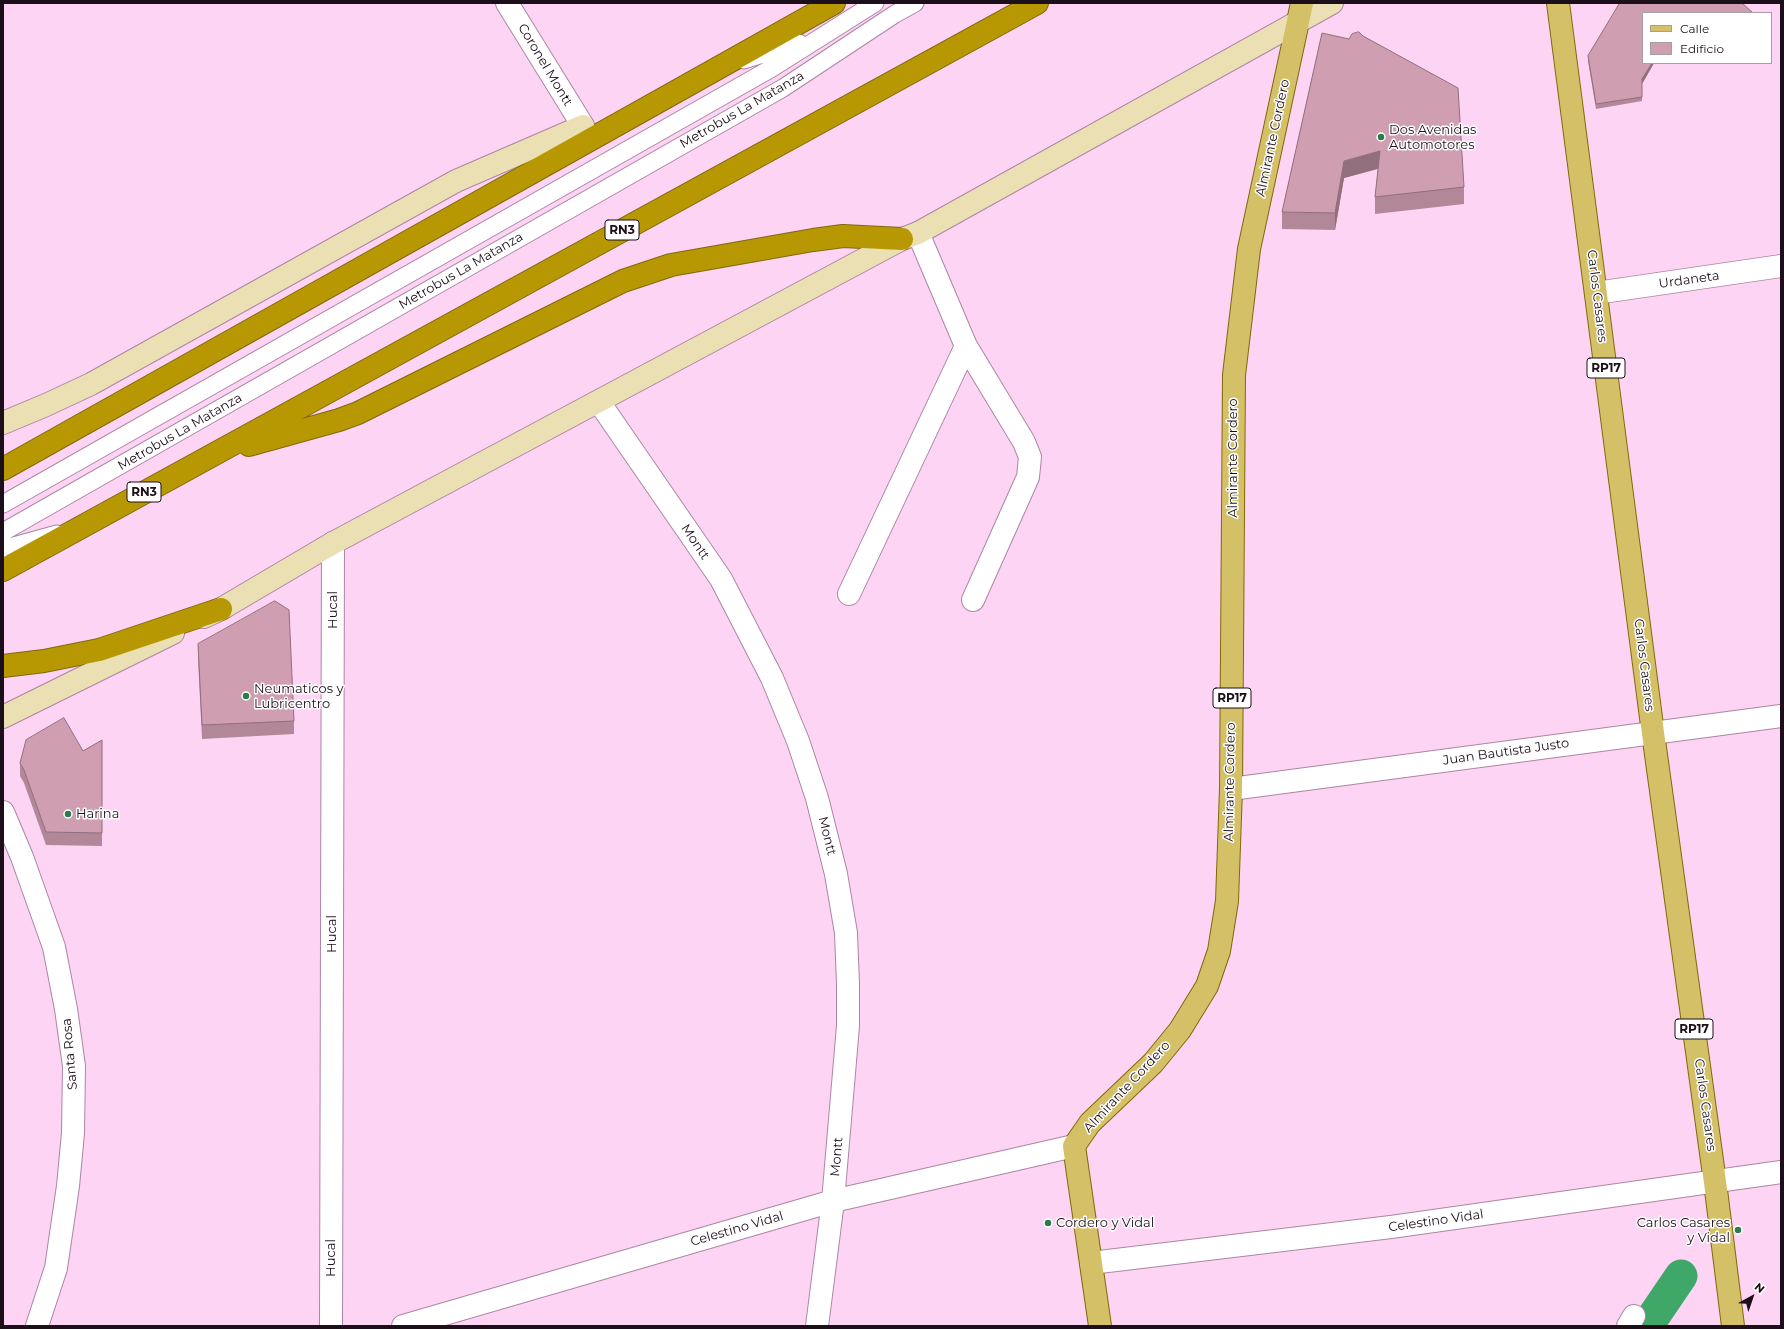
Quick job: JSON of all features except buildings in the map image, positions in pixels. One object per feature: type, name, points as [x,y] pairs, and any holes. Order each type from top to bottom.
[{"type":"highway","points":[[3,469],[834,3]]},
{"type":"highway","name":"RN3","points":[[3,570],[1037,3]]},
{"type":"highway","points":[[582,126],[720,67]]},
{"type":"highway","points":[[207,457],[339,420],[358,413],[623,281],[671,265],[843,236],[910,236]]},
{"type":"highway","points":[[3,666],[44,661],[99,650],[221,609]]},
{"type":"main road","name":"Carlos Casares","points":[[1558,3],[1653,732],[1715,1182],[1720,1235],[1733,1326]]},
{"type":"main road","name":"Almirante Cordero","points":[[1100,1326],[1074,1146],[1090,1123],[1153,1063],[1180,1030],[1207,986],[1219,951],[1227,901],[1231,789],[1234,375],[1249,249],[1299,13]]},
{"type":"street","name":"Coronel Montt","points":[[507,3],[582,126]]},
{"type":"street","points":[[3,717],[221,609],[333,543],[910,236],[1299,13],[1332,3]]},
{"type":"street","points":[[3,423],[90,384],[456,181],[582,126]]},
{"type":"street","points":[[910,236],[966,346],[1024,442],[1030,457],[1028,477],[973,600]]},
{"type":"street","name":"Urdaneta","points":[[1596,294],[1781,266]]},
{"type":"street","points":[[849,594],[966,346]]},
{"type":"street","name":"Montt","points":[[599,402],[721,579],[772,678],[798,741],[817,798],[836,874],[846,933],[848,1026],[833,1201],[817,1326]]},
{"type":"street","name":"Hucal","points":[[331,1326],[333,543]]},
{"type":"street","name":"Juan Bautista Justo","points":[[1231,789],[1781,716]]},
{"type":"street","name":"Santa Rosa","points":[[3,812],[22,857],[54,947],[66,1009],[74,1066],[73,1133],[68,1186],[56,1268],[37,1326]]},
{"type":"street","name":"Celestino Vidal","points":[[403,1326],[833,1201],[1074,1146]]},
{"type":"street","name":"Celestino Vidal","points":[[1091,1263],[1391,1227],[1781,1172]]},
{"type":"lane","points":[[720,67],[794,46],[874,3]]},
{"type":"lane","name":"Metrobus La Matanza","points":[[3,504],[772,68],[874,3]]},
{"type":"lane","name":"Metrobus La Matanza","points":[[3,532],[783,88],[895,14],[915,3]]},
{"type":"lane","points":[[3,549],[81,527]]},
{"type":"waterway","points":[[1647,1326],[1681,1276]]},
{"type":"place","name":"Dos Avenidas Automotores","points":[[1381,137]]},
{"type":"place","name":"Neumaticos y Lubricentro","points":[[246,696]]},
{"type":"place","name":"Harina","points":[[68,814]]},
{"type":"place","name":"Cordero y Vidal","points":[[1048,1223]]},
{"type":"place","name":"Carlos Casares y Vidal","points":[[1738,1230]]}]
